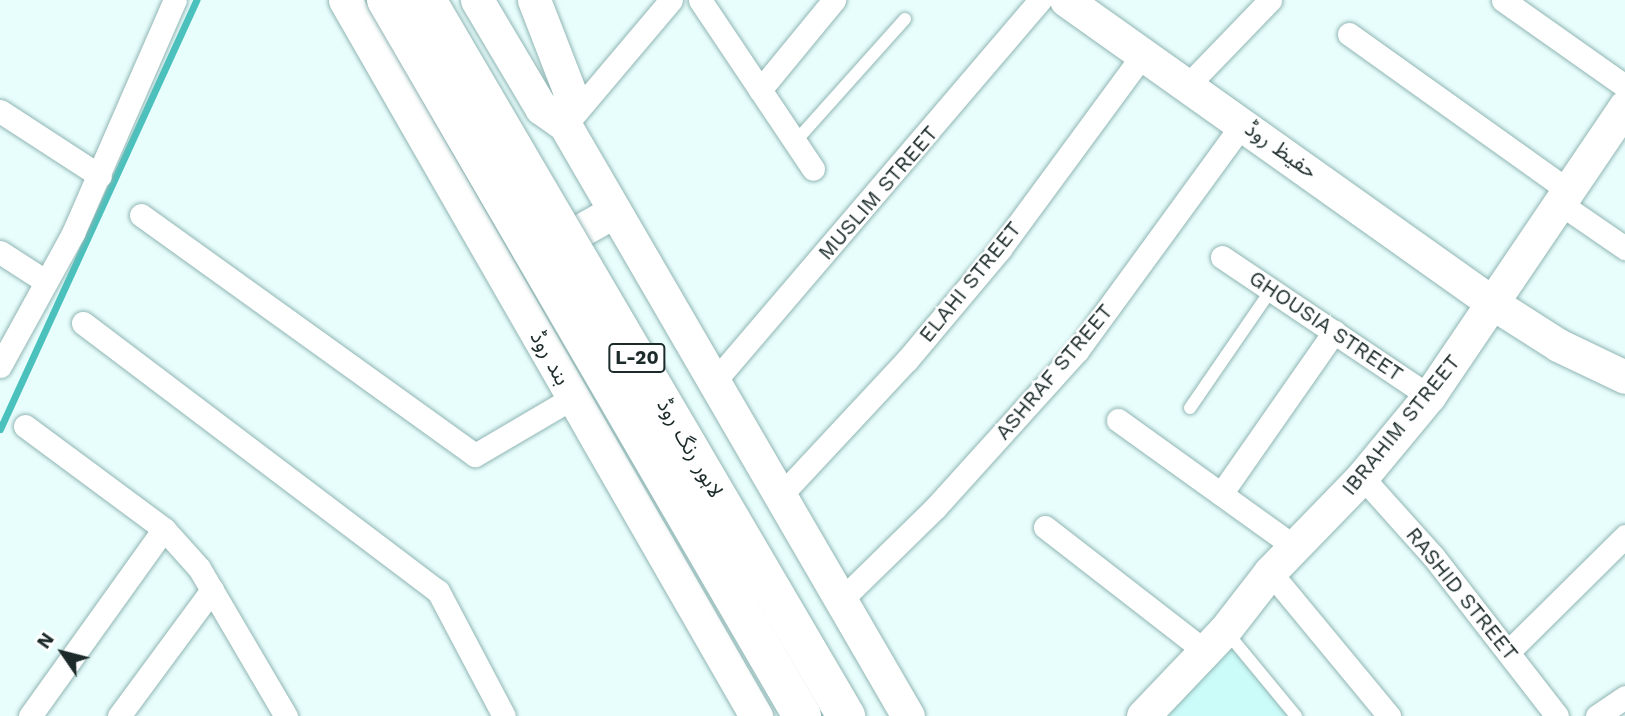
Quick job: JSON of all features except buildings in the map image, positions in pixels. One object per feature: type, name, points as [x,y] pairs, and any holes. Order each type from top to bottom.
[{"type":"highway","name":"لاہور رنگ روڈ","points":[[386,0],[803,716]]},
{"type":"highway","name":"لاہور رنگ روڈ","points":[[427,0],[846,716]]},
{"type":"main road","name":"بند روڈ","points":[[345,0],[756,716]]},
{"type":"main road","points":[[477,0],[541,108],[565,125],[908,716]]},
{"type":"main road","points":[[534,0],[570,93],[565,125]]},
{"type":"main road","name":"حفیظ روڈ","points":[[1066,0],[1243,123],[1494,304],[1558,345],[1625,377]]},
{"type":"main road","name":"IBRAHIM STREET","points":[[1143,716],[1215,640],[1270,572],[1362,477],[1429,396],[1494,304],[1625,106]]},
{"type":"main road","points":[[504,273],[615,212]]},
{"type":"street","points":[[0,366],[100,176],[175,0]]},
{"type":"street","points":[[565,125],[671,0]]},
{"type":"street","points":[[700,0],[813,169]]},
{"type":"street","points":[[760,90],[834,0]]},
{"type":"street","name":"MUSLIM STREET","points":[[713,383],[1040,0]]},
{"type":"street","points":[[1503,0],[1625,86]]},
{"type":"street","points":[[1188,85],[1257,5]]},
{"type":"street","points":[[1349,34],[1565,198],[1625,248]]},
{"type":"street","name":"ELAHI STREET","points":[[780,496],[907,360],[1000,249],[1143,54]]},
{"type":"street","points":[[0,111],[100,176]]},
{"type":"street","name":"ASHRAF STREET","points":[[841,600],[936,507],[1077,351],[1243,123]]},
{"type":"street","points":[[141,215],[475,455],[572,398]]},
{"type":"street","points":[[0,252],[45,281]]},
{"type":"street","name":"GHOUSIA STREET","points":[[1222,257],[1429,396]]},
{"type":"street","points":[[83,323],[438,591],[504,716]]},
{"type":"street","points":[[1221,494],[1334,332]]},
{"type":"street","points":[[1118,419],[1296,547]]},
{"type":"street","points":[[25,426],[164,529],[212,590],[274,710]]},
{"type":"street","name":"RASHID STREET","points":[[1362,477],[1510,650],[1557,716]]},
{"type":"street","points":[[1045,527],[1215,640]]},
{"type":"street","points":[[30,716],[164,529]]},
{"type":"street","points":[[1510,650],[1625,536]]},
{"type":"street","points":[[1270,572],[1388,716]]},
{"type":"street","points":[[119,716],[212,590]]},
{"type":"street","points":[[1597,716],[1625,697]]},
{"type":"lane","points":[[795,142],[905,19]]},
{"type":"lane","points":[[1190,408],[1271,290]]},
{"type":"lane","points":[[1215,640],[1296,716]]},
{"type":"shaded area","points":[[1218,624],[1295,716],[1131,716]]},
{"type":"waterway","points":[[0,429],[196,0]]}]
